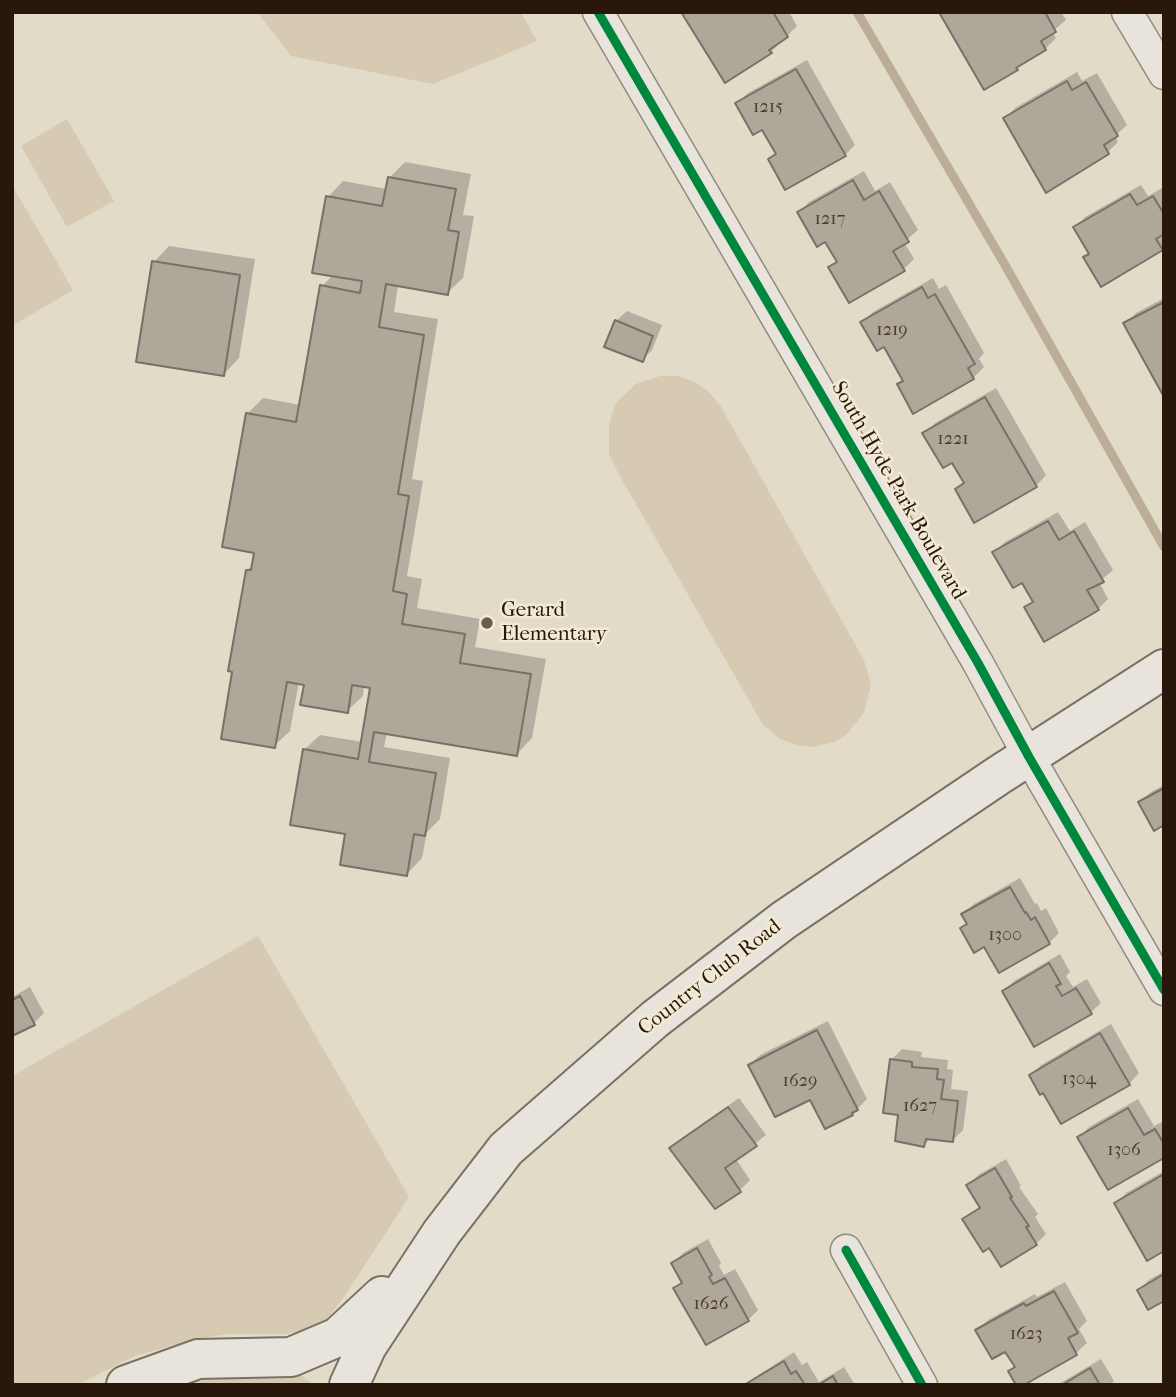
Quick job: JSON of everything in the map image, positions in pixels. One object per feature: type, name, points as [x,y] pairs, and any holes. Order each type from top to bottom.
[{"type":"main road","name":"Country Club Road","points":[[349,1385],[367,1346],[432,1248],[506,1149],[655,1019],[784,920],[1164,669]]},
{"type":"main road","points":[[126,1385],[198,1359],[291,1357],[338,1337],[432,1248]]},
{"type":"street","name":"South Hyde Park Boulevard","points":[[598,12],[972,652],[1029,757],[1164,990]]},
{"type":"street","points":[[1126,12],[1164,74]]},
{"type":"street","points":[[846,1250],[922,1385]]},
{"type":"shaded area","points":[[257,12],[521,12],[537,41],[433,84],[291,56]]},
{"type":"shaded area","points":[[67,119],[114,201],[67,227],[21,146]]},
{"type":"shaded area","points":[[12,185],[73,290],[12,326]]},
{"type":"shaded area","points":[[660,376],[677,376],[693,381],[707,390],[720,405],[864,660],[871,684],[864,713],[846,735],[835,742],[812,747],[801,746],[780,739],[763,725],[617,471],[609,454],[612,413],[617,402],[636,384]]},
{"type":"shaded area","points":[[258,936],[409,1197],[344,1297],[328,1318],[309,1330],[286,1334],[229,1334],[194,1339],[135,1356],[77,1385],[12,1385],[12,1076]]},
{"type":"shaded area","points":[[265,1374],[265,1378],[280,1379],[280,1374],[300,1374],[313,1385],[179,1385],[227,1376]]},
{"type":"building","points":[[681,12],[773,12],[788,37],[769,50],[772,53],[725,83]]},
{"type":"building","points":[[1045,12],[1056,32],[1041,41],[1046,50],[984,90],[940,14]]},
{"type":"building","points":[[796,69],[846,156],[785,190],[768,159],[776,154],[762,130],[753,135],[735,103]]},
{"type":"building","points":[[1067,81],[1072,90],[1086,82],[1118,136],[1104,145],[1109,154],[1046,193],[1003,118]]},
{"type":"building","points":[[388,177],[456,189],[448,230],[459,232],[448,295],[386,284],[379,327],[424,335],[398,494],[409,496],[393,591],[407,594],[402,624],[465,634],[460,663],[531,674],[517,756],[374,732],[369,762],[436,773],[425,836],[414,834],[407,876],[340,865],[345,834],[290,825],[303,749],[358,759],[370,688],[352,685],[348,713],[300,705],[304,685],[287,682],[275,748],[221,739],[232,672],[228,671],[246,570],[251,570],[254,553],[222,547],[246,413],[296,422],[320,285],[360,293],[362,281],[312,273],[326,196],[382,206]]},
{"type":"building","points":[[853,180],[864,200],[879,191],[909,242],[893,251],[905,271],[849,303],[828,267],[837,262],[825,242],[817,247],[797,212]]},
{"type":"building","points":[[1130,194],[1137,205],[1153,196],[1164,214],[1164,234],[1156,239],[1163,250],[1101,287],[1083,257],[1089,254],[1073,227]]},
{"type":"building","points":[[152,261],[240,275],[224,376],[136,362]]},
{"type":"building","points":[[922,287],[928,298],[935,294],[975,364],[968,368],[974,379],[913,414],[897,384],[903,381],[884,347],[877,351],[860,322]]},
{"type":"building","points":[[1164,302],[1164,397],[1123,323]]},
{"type":"building","points":[[615,320],[653,336],[643,362],[604,347]]},
{"type":"building","points":[[985,397],[1037,487],[974,523],[955,489],[964,483],[952,463],[943,468],[922,433]]},
{"type":"building","points":[[1048,521],[1059,540],[1074,531],[1104,582],[1087,590],[1099,610],[1044,642],[1024,607],[1033,602],[1022,583],[1013,588],[992,552]]},
{"type":"building","points":[[1164,788],[1164,825],[1154,831],[1138,802]]},
{"type":"building","points":[[1010,887],[1025,913],[1031,920],[1035,917],[1050,944],[999,973],[984,947],[974,953],[960,928],[967,924],[961,914]]},
{"type":"building","points":[[1049,963],[1061,984],[1056,986],[1062,996],[1076,988],[1092,1014],[1034,1047],[1002,991]]},
{"type":"building","points":[[20,996],[35,1025],[12,1036],[12,1000]]},
{"type":"building","points":[[817,1030],[858,1110],[825,1129],[810,1100],[775,1117],[748,1065]]},
{"type":"building","points":[[1100,1033],[1130,1085],[1061,1124],[1029,1075]]},
{"type":"building","points":[[890,1059],[912,1062],[912,1067],[938,1069],[937,1079],[944,1080],[941,1099],[958,1101],[953,1142],[926,1139],[924,1147],[895,1141],[898,1115],[883,1113]]},
{"type":"building","points":[[728,1107],[757,1146],[725,1168],[741,1192],[715,1209],[669,1148]]},
{"type":"building","points":[[1128,1108],[1144,1135],[1155,1129],[1164,1144],[1164,1158],[1108,1190],[1077,1137]]},
{"type":"building","points":[[995,1168],[1037,1245],[1001,1267],[989,1248],[983,1252],[962,1219],[980,1208],[966,1185]]},
{"type":"building","points":[[1164,1174],[1164,1251],[1147,1261],[1114,1203]]},
{"type":"building","points":[[697,1248],[712,1275],[709,1277],[713,1284],[725,1278],[749,1321],[706,1345],[673,1288],[682,1283],[671,1263]]},
{"type":"building","points":[[1164,1274],[1164,1301],[1148,1310],[1137,1290]]},
{"type":"building","points":[[1054,1291],[1078,1333],[1068,1338],[1077,1355],[1024,1385],[1016,1385],[1008,1371],[1015,1367],[1005,1352],[992,1359],[975,1330],[1024,1303],[1026,1306]]},
{"type":"building","points":[[784,1361],[791,1374],[796,1371],[805,1385],[744,1385]]},
{"type":"building","points":[[1090,1368],[1100,1385],[1062,1385]]},
{"type":"building","points":[[833,1376],[838,1385],[818,1385]]},
{"type":"waterway","points":[[857,12],[1005,265],[1164,547]]},
{"type":"cycle path","points":[[598,12],[978,663],[1029,757],[1164,990]]},
{"type":"cycle path","points":[[846,1250],[922,1385]]},
{"type":"place","name":"Gerard Elementary","points":[[487,623]]}]
